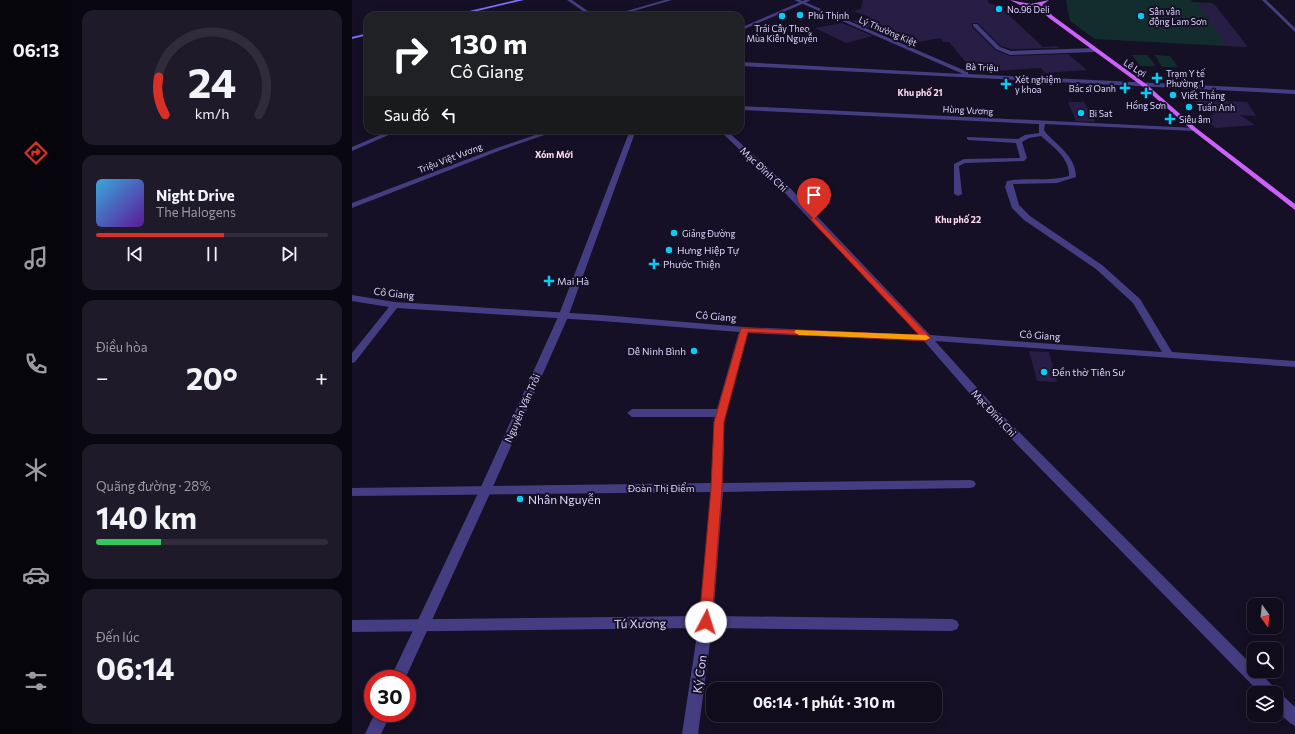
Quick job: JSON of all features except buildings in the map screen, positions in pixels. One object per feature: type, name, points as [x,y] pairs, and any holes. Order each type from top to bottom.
[{"type":"main road","points":[[468,12],[522,0]]},
{"type":"main road","points":[[1012,0],[1020,3],[1038,4],[1046,2],[1047,0]]},
{"type":"main road","name":"Lê Lợi","points":[[1038,4],[1051,17],[1144,85],[1194,129],[1295,208]]},
{"type":"main road","points":[[352,38],[364,36]]},
{"type":"street","points":[[569,0],[587,12]]},
{"type":"street","points":[[626,12],[670,0]]},
{"type":"street","name":"Lý Thường Kiệt","points":[[796,0],[973,76]]},
{"type":"street","points":[[744,28],[809,0]]},
{"type":"street","points":[[1264,0],[1295,31]]},
{"type":"street","points":[[975,25],[998,48],[1006,52],[1022,53],[1095,50]]},
{"type":"street","name":"Bà Triệu","points":[[744,64],[1295,92]]},
{"type":"street","name":"Hùng Vương","points":[[744,108],[1194,129]]},
{"type":"street","points":[[1042,122],[1041,130],[1043,134],[1070,163],[1073,172],[1072,177],[1058,180],[1022,180],[1010,183],[1009,187],[1015,206],[1027,218],[1099,267],[1137,301],[1169,355]]},
{"type":"street","points":[[352,149],[388,134]]},
{"type":"street","name":"Triệu Việt Vương","points":[[352,206],[499,149],[544,134]]},
{"type":"street","name":"Nguyễn Văn Trỗi","points":[[402,670],[421,625],[486,489],[563,317],[632,134]]},
{"type":"street","name":"Mạc Đĩnh Chi","points":[[726,134],[788,191],[926,338],[994,415],[1263,686]]},
{"type":"street","points":[[969,138],[1019,141],[1027,136],[1043,134]]},
{"type":"street","points":[[958,194],[956,165],[964,161],[1022,160],[1024,158],[1020,149],[1019,141]]},
{"type":"street","name":"Cô Giang","points":[[352,298],[395,305],[563,317],[602,318],[744,330],[926,338],[1295,364]]},
{"type":"street","points":[[352,360],[395,305]]},
{"type":"street","name":"Ký Con","points":[[690,734],[706,622],[717,488],[719,422],[744,330]]},
{"type":"street","points":[[632,413],[721,413]]},
{"type":"street","name":"Đoàn Thị Điểm","points":[[352,492],[486,489],[717,488],[970,484]]},
{"type":"street","name":"Tú Xương","points":[[352,626],[706,622],[952,625]]},
{"type":"street","points":[[1283,706],[1295,718]]},
{"type":"street","points":[[373,734],[379,722]]},
{"type":"green space","points":[[1066,0],[1191,0],[1192,2],[1212,3],[1235,31],[1245,47],[1095,39],[1070,21]]},
{"type":"green space","points":[[1132,55],[1147,55],[1156,66],[1140,66]]},
{"type":"green space","points":[[1155,55],[1170,56],[1178,67],[1162,67]]},
{"type":"slow traffic","points":[[799,332],[926,338]]},
{"type":"place","name":"No.96 Deli","points":[[999,9]]},
{"type":"place","name":"Phú Thịnh","points":[[800,15]]},
{"type":"place","name":"Trái Cây Theo Mùa Kiên Nguyễn","points":[[782,16]]},
{"type":"place","name":"Sân vận động Lam Sơn","points":[[1141,16]]},
{"type":"place","name":"Trạm Y tế Phường 1","points":[[1157,78]]},
{"type":"place","name":"Xét nghiệm y khoa","points":[[1006,84]]},
{"type":"place","name":"Bác sĩ Oanh","points":[[1125,88]]},
{"type":"place","name":"Hồng Sơn","points":[[1146,93]]},
{"type":"place","name":"Viết Thắng","points":[[1173,95]]},
{"type":"place","name":"Tuấn Anh","points":[[1189,107]]},
{"type":"place","name":"Bi Sat","points":[[1081,113]]},
{"type":"place","name":"Siêu âm","points":[[1170,119]]},
{"type":"place","name":"Giảng Đường","points":[[674,233]]},
{"type":"place","name":"Hưng Hiệp Tự","points":[[669,250]]},
{"type":"place","name":"Phước Thiện","points":[[654,264]]},
{"type":"place","name":"Mai Hà","points":[[549,281]]},
{"type":"place","name":"Dê Ninh Bình","points":[[694,351]]},
{"type":"place","name":"Đền thờ Tiên Sư","points":[[1044,372]]},
{"type":"place","name":"Nhân Nguyễn","points":[[520,499]]},
{"type":"district","name":"Khu phố 21","points":[[920,92]]},
{"type":"district","name":"Xóm Mới","points":[[554,154]]},
{"type":"district","name":"Khu phố 22","points":[[958,219]]},
{"type":"route","points":[[706,622],[717,488],[719,422],[744,330],[926,338],[814,219]]}]
